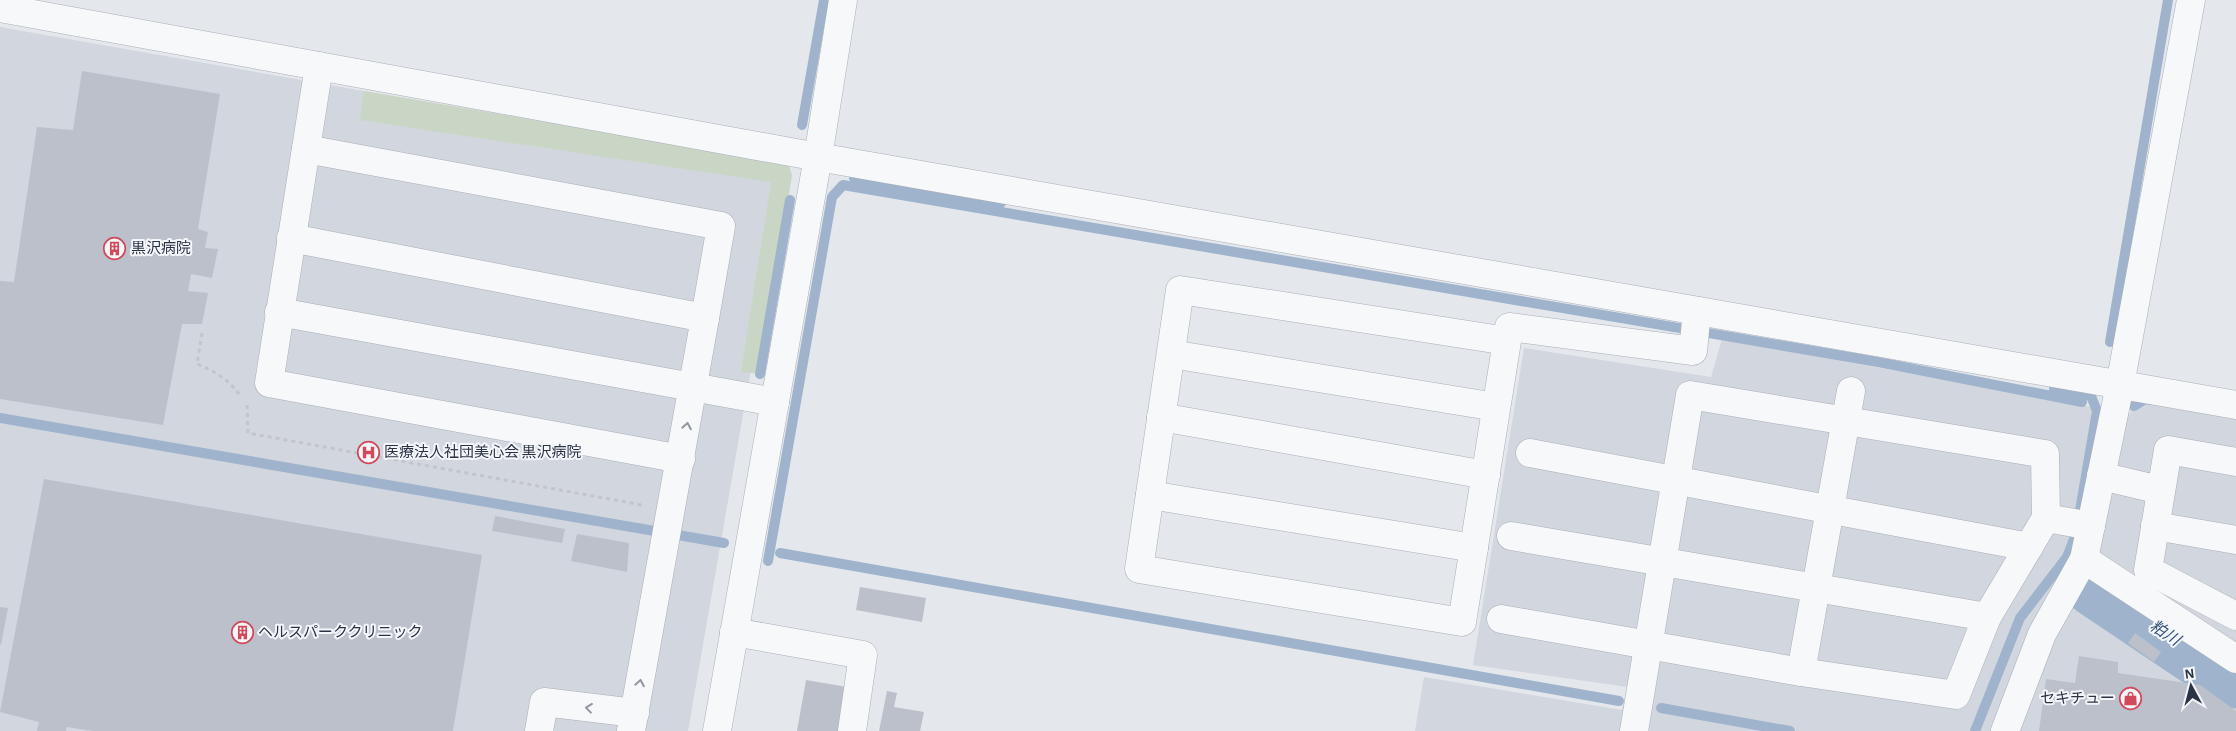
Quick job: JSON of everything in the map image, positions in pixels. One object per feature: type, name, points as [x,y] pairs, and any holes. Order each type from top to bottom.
[{"type":"street","points":[[717,731],[771,402],[818,157],[843,0]]},
{"type":"street","points":[[1501,619],[1801,672],[1956,695],[1987,617],[2029,547],[2072,523],[2102,476],[2191,0]]},
{"type":"street","points":[[0,8],[1697,314],[2236,405]]},
{"type":"street","points":[[319,66],[269,383],[681,459]]},
{"type":"street","points":[[306,148],[721,226],[694,388],[633,722],[544,702],[539,731]]},
{"type":"street","points":[[291,238],[705,318]]},
{"type":"street","points":[[1507,341],[1180,290],[1139,569],[1462,622],[1486,475],[1496,407],[1507,341],[1509,327],[1693,351],[1697,314]]},
{"type":"street","points":[[279,312],[771,402]]},
{"type":"street","points":[[1171,354],[1496,407]]},
{"type":"street","points":[[1801,672],[1851,391]]},
{"type":"street","points":[[1634,731],[1690,395],[2045,454],[2084,559],[2236,659]]},
{"type":"street","points":[[1162,417],[1486,475]]},
{"type":"street","points":[[2236,462],[2168,450],[2148,570],[2236,616]]},
{"type":"street","points":[[1530,453],[2029,547]]},
{"type":"street","points":[[2102,476],[2160,490]]},
{"type":"street","points":[[1150,495],[1474,548]]},
{"type":"street","points":[[2155,526],[2236,540]]},
{"type":"street","points":[[1511,536],[1987,617]]},
{"type":"street","points":[[2005,731],[2042,634],[2084,559]]},
{"type":"street","points":[[734,632],[863,655],[852,731]]},
{"type":"path","points":[[202,333],[197,364],[217,372],[232,385],[248,407],[248,433],[669,526]]},
{"type":"shaded area","name":"医療法人社団美心会 黒沢病院","points":[[0,27],[778,164],[785,173],[688,731],[0,731]]},
{"type":"shaded area","points":[[1722,339],[2130,414],[2136,398],[2236,415],[2236,731],[1415,731],[1424,677],[1622,710],[1628,687],[1473,665],[1524,348],[1711,377]]},
{"type":"green space","points":[[364,91],[788,163],[792,175],[760,374],[741,372],[771,182],[360,120]]},
{"type":"building","name":"黒沢病院","points":[[82,71],[220,94],[198,229],[208,232],[205,248],[218,249],[212,278],[191,274],[188,291],[208,293],[202,324],[182,324],[163,425],[0,399],[0,281],[14,282],[37,127],[73,130]]},
{"type":"building","name":"ヘルスパーククリニック","points":[[44,479],[482,555],[453,731],[93,731],[67,727],[66,731],[37,731],[39,722],[0,712]]},
{"type":"building","points":[[495,516],[565,529],[562,543],[492,531]]},
{"type":"building","points":[[577,534],[629,543],[627,572],[571,561]]},
{"type":"building","points":[[860,587],[926,598],[922,622],[856,610]]},
{"type":"building","points":[[0,607],[8,608],[1,645],[0,644]]},
{"type":"building","points":[[2135,633],[2161,652],[2154,662],[2128,643]]},
{"type":"building","name":"セキチュー","points":[[2079,656],[2118,662],[2118,673],[2200,685],[2236,711],[2236,731],[2039,731],[2046,679],[2075,683]]},
{"type":"building","points":[[806,680],[847,687],[839,731],[797,731]]},
{"type":"building","points":[[887,691],[897,693],[894,707],[924,712],[920,731],[879,731]]},
{"type":"waterway","points":[[802,125],[824,0]]},
{"type":"waterway","points":[[2110,342],[2168,0]]},
{"type":"waterway","points":[[854,178],[1001,203]]},
{"type":"waterway","points":[[768,561],[832,197],[843,185],[1878,362],[2082,402]]},
{"type":"waterway","points":[[760,374],[790,200]]},
{"type":"waterway","points":[[1975,731],[2020,618],[2067,557],[2076,534],[2097,411],[2091,396],[2054,389]]},
{"type":"waterway","points":[[2134,406],[2145,399],[2151,400]]},
{"type":"waterway","points":[[0,418],[724,543]]},
{"type":"waterway","points":[[780,553],[1619,701]]},
{"type":"waterway","name":"粕川","points":[[2094,587],[2222,673],[2236,679]]},
{"type":"waterway","points":[[1661,708],[1790,731]]},
{"type":"place","name":"黒沢病院","points":[[115,248]]},
{"type":"place","name":"医療法人社団美心会 黒沢病院","points":[[368,452]]},
{"type":"place","name":"ヘルスパーククリニック","points":[[242,632]]},
{"type":"place","name":"セキチュー","points":[[2131,698]]}]
